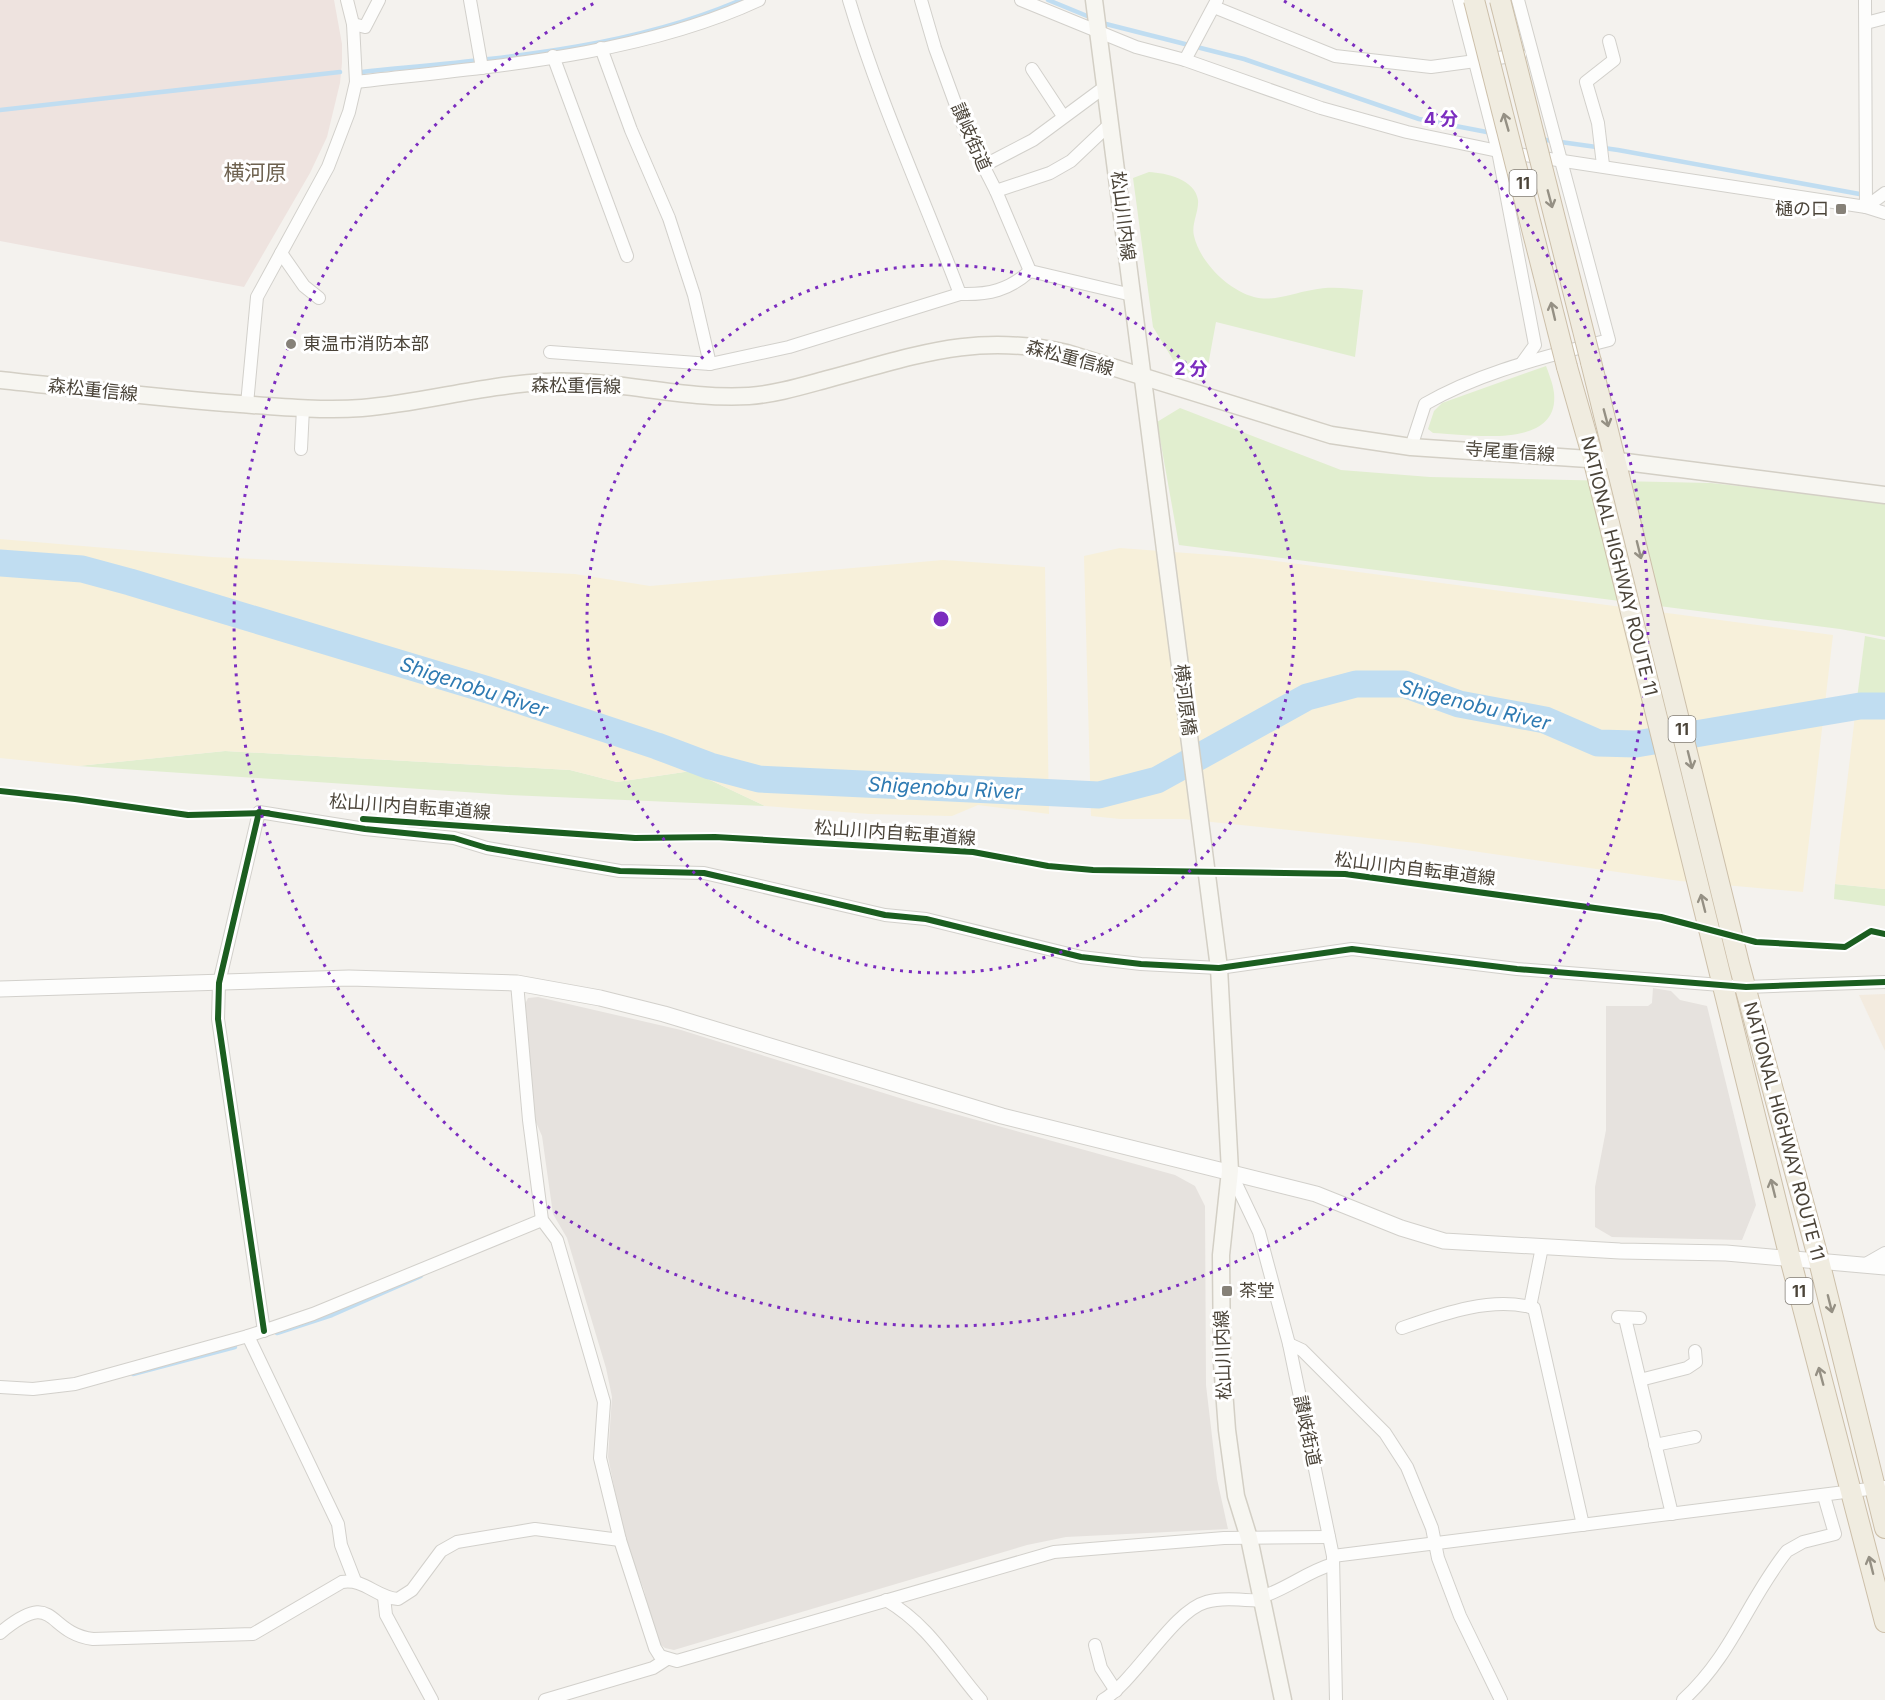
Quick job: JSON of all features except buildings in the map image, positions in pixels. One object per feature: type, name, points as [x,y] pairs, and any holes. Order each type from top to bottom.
[{"type":"highway","name":"NATIONAL HIGHWAY ROUTE 11","points":[[1474,0],[1593,458],[1790,1258],[1885,1622]]},
{"type":"highway","name":"NATIONAL HIGHWAY ROUTE 11","points":[[1500,0],[1618,461],[1739,964],[1880,1488],[1885,1528]]},
{"type":"main road","name":"松山川内線","points":[[1094,0],[1150,432]]},
{"type":"main road","name":"森松重信線","points":[[0,380],[303,408],[362,408],[542,382],[606,383],[672,394],[752,396],[786,390],[949,347],[978,344],[1031,345],[1066,353],[1142,379]]},
{"type":"main road","name":"寺尾重信線","points":[[1142,379],[1331,435],[1412,447],[1593,458],[1885,495]]},
{"type":"main road","name":"横河原橋","points":[[1150,432],[1219,968]]},
{"type":"main road","name":"松山川内線","points":[[1219,968],[1230,1171],[1221,1255],[1222,1363],[1227,1430],[1236,1496],[1249,1538],[1283,1700]]},
{"type":"street","points":[[247,404],[254,309],[257,297],[341,138],[356,82],[353,24],[347,0]]},
{"type":"street","points":[[353,24],[365,27],[379,0]]},
{"type":"street","points":[[470,0],[481,63]]},
{"type":"street","points":[[356,82],[601,48],[714,18],[759,0]]},
{"type":"street","points":[[849,0],[900,147],[928,207],[960,294]]},
{"type":"street","name":"讃岐街道","points":[[921,0],[935,48],[965,130],[996,191],[1030,271]]},
{"type":"street","points":[[1021,0],[1136,46],[1185,60],[1321,108],[1407,132],[1498,151],[1602,165],[1866,207],[1885,213]]},
{"type":"street","points":[[1459,0],[1498,151],[1535,345],[1522,363]]},
{"type":"street","points":[[1412,447],[1425,404],[1486,375],[1609,340],[1518,0]]},
{"type":"street","points":[[1865,0],[1866,207]]},
{"type":"street","points":[[1185,60],[1215,3],[1335,56],[1431,67],[1532,54]]},
{"type":"street","points":[[1866,23],[1885,18]]},
{"type":"street","points":[[1602,165],[1598,123],[1586,82],[1614,60],[1609,41]]},
{"type":"street","points":[[601,48],[631,130],[669,218],[694,295],[710,364]]},
{"type":"street","points":[[553,56],[627,256]]},
{"type":"street","points":[[1032,69],[1063,116]]},
{"type":"street","points":[[983,166],[1033,140],[1106,86]]},
{"type":"street","points":[[996,191],[1050,173],[1071,161],[1111,123]]},
{"type":"street","points":[[1866,207],[1885,193]]},
{"type":"street","points":[[281,253],[298,279],[319,298]]},
{"type":"street","points":[[550,352],[710,364],[789,347],[960,294],[981,294],[1015,285],[1030,271],[1132,295]]},
{"type":"street","points":[[301,449],[303,408]]},
{"type":"street","points":[[264,1331],[218,1018],[219,983],[259,812],[365,829],[454,838],[487,848],[620,871],[704,873],[885,915],[926,919],[1081,957],[1175,968],[1219,968],[1352,949],[1517,969],[1746,987],[1885,982]]},
{"type":"street","points":[[0,989],[349,978],[517,983],[664,1014],[1002,1116],[1316,1194],[1401,1228],[1433,1238],[1470,1243],[1790,1258],[1885,1267]]},
{"type":"street","points":[[517,983],[529,1120],[542,1220],[557,1240],[604,1402],[600,1458],[620,1540],[655,1647],[667,1659],[677,1661],[1054,1552],[1249,1538],[1329,1537]]},
{"type":"street","name":"讃岐街道","points":[[1230,1171],[1259,1232],[1289,1344],[1329,1537],[1333,1560],[1335,1700]]},
{"type":"street","points":[[0,1387],[33,1389],[75,1384],[248,1336],[313,1314],[542,1220]]},
{"type":"street","points":[[1530,1307],[1542,1247]]},
{"type":"street","points":[[1864,1265],[1885,1253]]},
{"type":"street","points":[[1402,1328],[1463,1309],[1507,1305],[1534,1308],[1583,1525]]},
{"type":"street","points":[[1640,1318],[1621,1317],[1640,1380],[1672,1514]]},
{"type":"street","points":[[248,1336],[338,1524],[341,1545],[355,1581]]},
{"type":"street","points":[[1289,1344],[1302,1350],[1385,1433],[1407,1467],[1432,1528],[1435,1544],[1460,1616],[1501,1700]]},
{"type":"street","points":[[1640,1380],[1687,1368],[1696,1362],[1695,1351]]},
{"type":"street","points":[[1655,1445],[1695,1437]]},
{"type":"street","points":[[1103,1700],[1116,1691],[1152,1650],[1198,1605],[1213,1601],[1261,1599],[1280,1591],[1305,1574],[1333,1560],[1435,1544],[1880,1488]]},
{"type":"street","points":[[1683,1700],[1700,1684],[1726,1650],[1787,1551],[1803,1542],[1835,1534],[1824,1496]]},
{"type":"street","points":[[0,1633],[22,1615],[35,1612],[50,1617],[81,1636],[93,1639],[248,1635],[336,1584],[355,1581],[384,1597],[398,1599],[405,1596],[441,1551],[457,1542],[535,1530],[620,1540]]},
{"type":"street","points":[[384,1597],[386,1616],[432,1700]]},
{"type":"street","points":[[886,1600],[899,1607],[939,1645],[981,1700]]},
{"type":"street","points":[[1095,1645],[1101,1668],[1116,1691]]},
{"type":"street","points":[[545,1700],[653,1668],[667,1659]]},
{"type":"shaded area","points":[[0,0],[334,0],[342,44],[342,63],[340,83],[327,137],[310,173],[244,287],[0,241]]},
{"type":"shaded area","points":[[1653,988],[1671,991],[1680,1000],[1707,1006],[1756,1205],[1742,1240],[1612,1237],[1595,1227],[1595,1187],[1606,1130],[1606,1006],[1648,1006],[1652,1003]]},
{"type":"shaded area","points":[[1885,994],[1885,1051],[1859,995]]},
{"type":"shaded area","points":[[538,997],[681,1030],[919,1104],[1175,1175],[1195,1186],[1205,1206],[1206,1385],[1217,1479],[1228,1529],[1066,1537],[1027,1545],[674,1650],[665,1648],[656,1641],[644,1590],[624,1536],[608,1457],[612,1397],[606,1368],[567,1238],[553,1214],[542,1136],[535,1120],[525,1004],[528,998]]},
{"type":"green space","points":[[1149,172],[1171,176],[1186,182],[1196,193],[1198,200],[1193,232],[1197,246],[1216,274],[1234,288],[1261,298],[1325,288],[1363,290],[1355,357],[1216,322],[1205,382],[1195,379],[1175,363],[1153,327],[1133,178]]},
{"type":"green space","points":[[1546,366],[1554,393],[1552,411],[1543,424],[1528,431],[1488,436],[1433,433],[1428,429],[1434,411],[1442,403]]},
{"type":"green space","points":[[1180,408],[1341,470],[1430,477],[1711,483],[1885,502],[1885,637],[1840,629],[1179,545],[1157,422]]},
{"type":"green space","points":[[1865,636],[1885,640],[1885,700],[1857,699]]},
{"type":"green space","points":[[225,751],[570,770],[617,782],[691,771],[765,806],[509,795],[78,766]]},
{"type":"green space","points":[[1835,884],[1885,889],[1885,906],[1834,899]]},
{"type":"sand","points":[[0,539],[212,557],[575,574],[650,586],[943,560],[1045,567],[1049,814],[978,805],[952,816],[869,814],[765,806],[691,771],[617,782],[570,770],[225,751],[78,766],[0,758]]},
{"type":"sand","points":[[1120,548],[1253,558],[1833,635],[1803,892],[1680,881],[1417,843],[1183,819],[1120,819],[1091,816],[1084,556]]},
{"type":"sand","points":[[1857,699],[1885,700],[1885,889],[1835,884]]},
{"type":"waterway","points":[[362,72],[506,57],[602,42],[650,31],[741,0]]},
{"type":"waterway","points":[[1048,0],[1092,18]]},
{"type":"waterway","points":[[1102,23],[1244,59],[1419,119],[1492,133]]},
{"type":"waterway","points":[[0,110],[340,72]]},
{"type":"waterway","points":[[1539,139],[1618,150],[1865,195]]},
{"type":"waterway","name":"Shigenobu River","points":[[0,563],[82,569],[130,582],[488,690],[710,766],[759,779],[1099,795],[1157,780],[1307,697],[1356,684],[1404,684],[1459,704],[1545,720],[1598,743],[1636,744],[1860,706],[1885,706]]},
{"type":"waterway","points":[[277,1333],[332,1315],[421,1276]]},
{"type":"waterway","points":[[133,1374],[235,1347]]},
{"type":"cycle path","points":[[0,791],[188,815],[268,813]]},
{"type":"cycle path","name":"松山川内自転車道線","points":[[264,1331],[218,1019],[219,983],[259,812],[365,829],[454,838],[487,848],[620,871],[704,873],[885,915],[926,919],[1081,957],[1141,964],[1219,968],[1352,949],[1517,969],[1746,987],[1885,982]]},
{"type":"cycle path","name":"松山川内自転車道線","points":[[363,819],[635,838],[715,837],[973,852],[1048,866],[1093,870],[1345,874],[1661,917],[1756,942],[1845,947],[1871,931],[1885,934]]},
{"type":"place","name":"樋の口","points":[[1841,209]]},
{"type":"place","name":"東温市消防本部","points":[[291,344]]},
{"type":"place","name":"茶堂","points":[[1227,1291]]},
{"type":"district","name":"横河原","points":[[255,173]]}]
